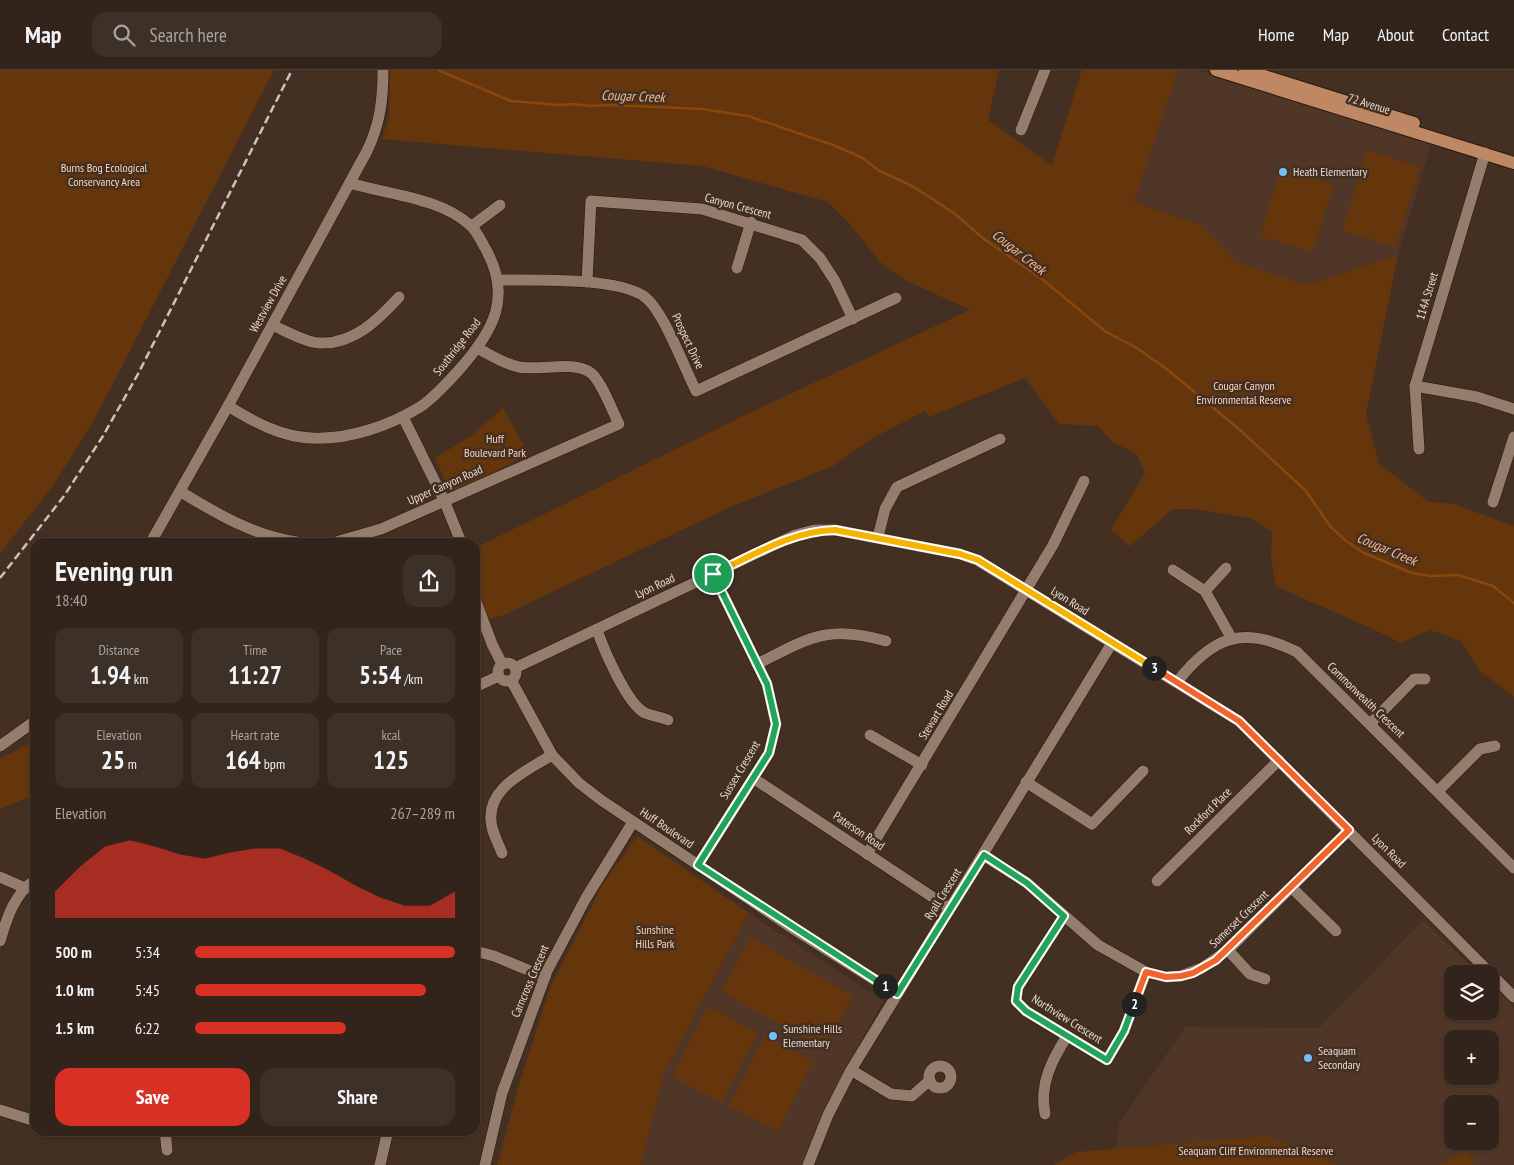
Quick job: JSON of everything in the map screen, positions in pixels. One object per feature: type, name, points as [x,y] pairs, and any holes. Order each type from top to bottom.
[{"type":"main road","name":"72 Avenue","points":[[1216,70],[1254,74],[1514,155]]},
{"type":"main road","name":"72 Avenue","points":[[1254,74],[1514,163]]},
{"type":"street","name":"Westview Drive","points":[[153,538],[368,151],[380,119],[383,101],[383,70]]},
{"type":"street","points":[[1021,130],[1045,70]]},
{"type":"street","name":"114A Street","points":[[1419,449],[1415,386],[1485,153]]},
{"type":"street","name":"Southridge Road","points":[[228,406],[270,429],[312,438],[335,438],[381,426],[403,417],[422,406],[442,388],[478,348],[493,324],[497,312],[498,280],[492,260],[472,226],[446,208],[350,183]]},
{"type":"street","name":"Canyon Crescent","points":[[587,282],[591,201],[702,209],[752,222],[805,242],[820,258],[835,281],[853,319]]},
{"type":"street","points":[[472,226],[500,205]]},
{"type":"street","points":[[736,268],[752,222]]},
{"type":"street","name":"Prospect Drive","points":[[498,280],[587,282],[625,288],[645,297],[659,314],[696,390],[896,298]]},
{"type":"street","points":[[272,325],[318,343],[348,339],[376,322],[399,297]]},
{"type":"street","name":"Upper Canyon Road","points":[[351,538],[381,530],[444,500],[619,424],[594,375],[586,369],[576,367],[536,369],[519,367],[498,360],[478,348]]},
{"type":"street","points":[[1415,386],[1477,397],[1514,409]]},
{"type":"street","points":[[403,417],[444,500],[459,538]]},
{"type":"street","points":[[1493,502],[1514,437]]},
{"type":"street","points":[[878,537],[885,509],[897,487],[1000,438]]},
{"type":"street","name":"Stewart Road","points":[[867,854],[922,765],[1025,589],[1053,546],[1084,481]]},
{"type":"street","points":[[180,492],[225,518],[272,538]]},
{"type":"street","name":"Lyon Road","points":[[515,668],[795,535],[814,530],[835,530],[878,537],[978,560],[1239,721],[1514,997]]},
{"type":"street","points":[[1205,591],[1226,568]]},
{"type":"street","points":[[1173,570],[1205,591],[1232,639]]},
{"type":"street","name":"Sussex Crescent","points":[[698,865],[769,753],[776,724],[767,684],[713,574]]},
{"type":"street","points":[[480,611],[502,664]]},
{"type":"street","points":[[597,630],[609,661],[632,698],[644,712],[668,720]]},
{"type":"street","points":[[757,664],[812,637],[828,633],[862,634],[886,641]]},
{"type":"street","name":"Commonwealth Crescent","points":[[1178,682],[1195,660],[1206,651],[1232,639],[1263,638],[1297,652],[1511,860]]},
{"type":"street","name":"Ryall Crescent","points":[[808,1165],[828,1115],[851,1070],[1112,643]]},
{"type":"street","points":[[510,663],[515,668],[515,676],[511,680],[506,681],[499,676],[498,670],[502,664],[510,663]]},
{"type":"street","points":[[480,685],[499,676]]},
{"type":"street","points":[[1371,723],[1414,680],[1425,678]]},
{"type":"street","name":"Huff Boulevard","points":[[511,680],[552,755],[579,784],[698,865],[897,994]]},
{"type":"street","points":[[0,746],[30,725]]},
{"type":"street","points":[[870,735],[922,765]]},
{"type":"street","points":[[1438,791],[1480,749],[1495,746]]},
{"type":"street","points":[[502,853],[492,827],[491,811],[495,797],[505,785],[552,755]]},
{"type":"street","name":"Rockford Place","points":[[1157,881],[1278,760]]},
{"type":"street","points":[[1026,782],[1092,824],[1143,770]]},
{"type":"street","name":"Paterson Road","points":[[753,778],[949,908]]},
{"type":"street","name":"Carncross Crescent","points":[[485,1165],[502,1093],[545,977],[586,898],[633,822]]},
{"type":"street","name":"Somerset Crescent","points":[[984,855],[1027,883],[1098,944],[1146,972],[1166,977],[1181,976],[1202,968],[1228,950],[1349,830]]},
{"type":"street","points":[[0,877],[25,888]]},
{"type":"street","points":[[0,940],[16,900],[30,884]]},
{"type":"street","points":[[1291,887],[1336,931]]},
{"type":"street","name":"Northview Crescent","points":[[1064,916],[1018,987],[1016,1001],[1026,1011],[1107,1060],[1124,1031],[1146,972]]},
{"type":"street","points":[[1228,950],[1250,974],[1265,979]]},
{"type":"street","points":[[480,952],[494,956],[545,977]]},
{"type":"street","points":[[1045,1114],[1042,1099],[1050,1064],[1067,1036]]},
{"type":"street","points":[[851,1070],[891,1094],[912,1096],[930,1080]]},
{"type":"street","points":[[0,1110],[30,1119]]},
{"type":"street","points":[[166,1136],[167,1150]]},
{"type":"street","points":[[380,1165],[387,1136]]},
{"type":"shaded area","name":"Heath Elementary","points":[[1178,70],[1196,70],[1432,141],[1398,255],[1308,285],[1236,262],[1199,224],[1134,202]]},
{"type":"shaded area","name":"Sunshine Hills Elementary","points":[[749,913],[883,1001],[844,1071],[807,1165],[641,1165],[664,1073]]},
{"type":"shaded area","name":"Seaquam Secondary","points":[[1423,920],[1470,965],[1444,965],[1444,1020],[1499,1020],[1499,993],[1514,1008],[1514,1165],[1338,1165],[1267,1136],[1116,1149],[1119,1124],[1185,1027],[1319,1028]]},
{"type":"green space","name":"Burns Bog Ecological Conservancy Area","points":[[0,70],[274,70],[96,417],[54,484],[0,554]]},
{"type":"green space","name":"Cougar Canyon Environmental Reserve","points":[[390,70],[999,70],[988,120],[1052,165],[1082,70],[1178,70],[1134,202],[1199,224],[1236,262],[1308,285],[1398,255],[1366,413],[1379,464],[1429,502],[1454,504],[1514,526],[1514,697],[1481,672],[1461,641],[1430,630],[1401,643],[1276,586],[1271,558],[1272,532],[1250,518],[1195,509],[1173,509],[1130,546],[1111,530],[1145,473],[1136,453],[1113,443],[1098,426],[1059,424],[1025,378],[929,417],[925,411],[871,439],[833,466],[726,509],[504,615],[480,622],[480,546],[747,414],[970,310],[905,280],[880,262],[848,222],[828,202],[702,166],[382,139],[389,116]]},
{"type":"green space","points":[[1367,150],[1420,167],[1396,247],[1342,231]]},
{"type":"green space","points":[[1281,168],[1334,185],[1312,252],[1260,236]]},
{"type":"green space","name":"Huff Boulevard Park","points":[[503,408],[529,455],[450,492],[435,458],[471,436]]},
{"type":"green space","points":[[30,743],[30,797],[0,809],[0,759]]},
{"type":"green space","name":"Sunshine Hills Park","points":[[637,836],[749,913],[664,1073],[641,1165],[497,1165],[519,1085],[550,987],[603,884]]},
{"type":"green space","points":[[751,938],[853,996],[823,1049],[721,991]]},
{"type":"green space","points":[[708,1007],[758,1033],[722,1102],[672,1077]]},
{"type":"green space","points":[[765,1036],[813,1061],[778,1131],[729,1106]]},
{"type":"green space","name":"Seaquam Cliff Environmental Reserve","points":[[1267,1136],[1338,1165],[1054,1165],[1076,1152]]},
{"type":"green space","points":[[1467,1151],[1475,1165],[1440,1165]]},
{"type":"waterway","name":"Cougar Creek","points":[[438,70],[511,101],[559,105],[702,109],[748,116],[833,145],[863,158],[878,170],[912,186],[954,213],[984,239],[1042,279],[1106,332],[1137,348],[1168,370],[1240,430],[1306,491],[1330,526],[1346,541],[1364,553],[1412,573],[1431,576],[1458,575],[1493,586],[1514,603]]},
{"type":"railway","points":[[31,538],[64,496],[103,436],[138,374],[292,70]]},
{"type":"railway","points":[[0,578],[30,540]]},
{"type":"place","name":"Heath Elementary","points":[[1283,172]]},
{"type":"place","name":"Sunshine Hills Elementary","points":[[773,1036]]},
{"type":"place","name":"Seaquam Secondary","points":[[1308,1058]]},
{"type":"route","points":[[814,530],[835,530],[878,537],[960,554],[978,560],[1239,721],[1349,830],[1216,960],[1193,973],[1181,976],[1166,977],[1146,972],[1124,1031],[1107,1060],[1026,1011],[1016,1001],[1018,987],[1064,916],[1027,883],[984,855],[949,908],[897,994],[789,926],[698,865],[769,753],[776,724],[775,711],[767,684],[713,574],[795,535],[814,530]]}]
